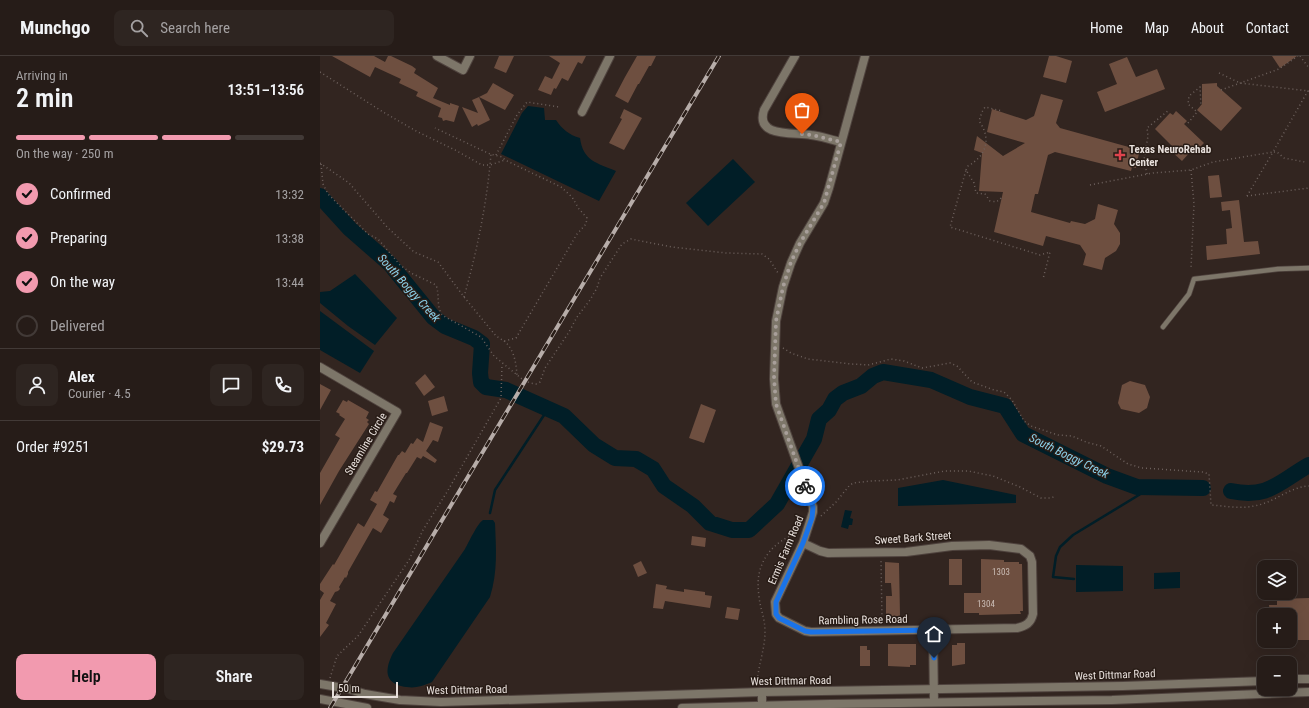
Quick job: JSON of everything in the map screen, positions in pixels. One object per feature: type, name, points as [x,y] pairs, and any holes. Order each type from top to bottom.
[{"type":"street","points":[[437,56],[463,70],[470,56]]},
{"type":"street","points":[[582,112],[610,56]]},
{"type":"street","points":[[795,56],[764,110],[762,116],[763,123],[775,132],[812,135],[841,142]]},
{"type":"street","name":"Ermis Farm Road","points":[[779,618],[776,614],[776,602],[803,543],[814,512],[776,404],[776,321],[783,287],[791,262],[800,243],[824,203],[865,56]]},
{"type":"street","name":"Steamline Circle","points":[[320,367],[397,412],[320,543]]},
{"type":"street","name":"Sweet Bark Street","points":[[803,543],[828,553],[906,552],[971,545],[989,545],[1021,549],[1027,552],[1032,562],[1033,614],[1032,619],[1023,626]]},
{"type":"street","name":"Rambling Rose Road","points":[[779,618],[805,631],[811,632],[1017,628],[1023,626]]},
{"type":"street","points":[[933,630],[934,702]]},
{"type":"street","points":[[1297,680],[1309,679]]},
{"type":"street","name":"West Dittmar Road","points":[[324,684],[365,694],[441,705],[762,692],[1123,686],[1257,680]]},
{"type":"street","points":[[762,692],[762,707]]},
{"type":"street","points":[[682,708],[934,702],[1112,700],[1309,692]]},
{"type":"street","points":[[320,700],[367,708]]},
{"type":"lane","points":[[1163,327],[1189,294],[1194,279],[1278,269],[1309,268]]},
{"type":"path","points":[[1221,90],[1279,69],[1299,56],[1309,68]]},
{"type":"path","points":[[320,72],[383,112],[482,165],[490,165],[504,160]]},
{"type":"path","points":[[1218,73],[1240,83],[1309,91],[1247,196],[1309,188]]},
{"type":"path","points":[[1188,123],[1197,112],[1188,104],[1189,96],[1200,87],[1201,106]]},
{"type":"path","points":[[496,155],[517,116],[527,102],[559,107]]},
{"type":"path","points":[[1002,111],[985,107],[982,112],[979,121],[986,134],[984,150],[980,157],[968,166],[966,170],[950,227],[1040,255],[1050,252],[1043,279]]},
{"type":"path","points":[[1147,174],[1144,160],[1148,136],[1147,128],[1169,110]]},
{"type":"path","points":[[435,128],[491,154],[502,157],[504,160],[561,187],[572,197],[579,209],[587,218],[586,224],[577,234],[516,338],[504,341]]},
{"type":"path","points":[[1090,184],[1147,174],[1191,170],[1213,162],[1273,152],[1276,152],[1284,158],[1305,162]]},
{"type":"path","points":[[464,297],[472,268],[487,194],[491,154]]},
{"type":"path","points":[[320,163],[349,183],[388,228],[414,252],[438,262],[496,336],[510,346],[514,356],[517,375]]},
{"type":"path","points":[[320,163],[323,184],[328,194],[368,234],[378,240],[400,265],[411,273],[436,285],[439,294],[438,309],[442,315],[481,337],[494,356],[517,375],[530,383],[536,384],[540,382],[545,368],[577,317],[590,300],[597,288],[600,278],[622,244],[631,239],[672,248],[726,253],[762,254],[768,259],[779,274]]},
{"type":"path","points":[[966,170],[974,183],[976,193],[985,194],[990,201],[999,201],[1001,198]]},
{"type":"path","points":[[1191,170],[1194,204],[1191,268]]},
{"type":"path","points":[[775,340],[782,347],[792,353],[808,359],[868,365],[891,359],[904,361],[922,368],[950,363],[957,366],[972,382],[1004,392],[1012,400],[1024,420],[1031,426],[1058,435],[1072,436],[1101,446],[1128,464],[1142,468],[1203,472],[1209,474],[1211,505],[1254,506],[1270,501],[1293,489],[1302,486],[1309,486]]},
{"type":"path","points":[[324,684],[337,656],[358,636],[409,560],[423,530],[447,492],[501,398],[502,363]]},
{"type":"path","points":[[821,516],[836,502],[849,486],[853,484],[864,481],[897,480],[945,471],[968,471],[993,476],[1020,487],[1040,498],[1050,498],[1056,496]]},
{"type":"path","points":[[880,624],[882,620],[881,558]]},
{"type":"water","points":[[528,106],[544,108],[545,120],[556,120],[566,131],[580,138],[584,152],[592,160],[616,171],[599,201],[501,154],[522,113]]},
{"type":"water","points":[[733,159],[755,182],[708,226],[686,203]]},
{"type":"water","points":[[355,274],[397,318],[375,345],[348,326],[320,303],[320,292],[330,291]]},
{"type":"water","points":[[320,311],[374,351],[360,373],[320,350]]},
{"type":"water","points":[[943,480],[1016,495],[1016,503],[898,506],[898,488]]},
{"type":"water","points":[[845,510],[852,511],[850,518],[853,519],[852,525],[849,525],[848,529],[841,527]]},
{"type":"water","points":[[483,520],[493,520],[495,523],[495,569],[490,597],[432,682],[413,687],[395,684],[391,681],[388,673],[389,663],[393,653],[465,549],[476,529]]},
{"type":"water","points":[[1076,565],[1123,566],[1123,591],[1076,592]]},
{"type":"water","points":[[1180,572],[1180,588],[1154,589],[1154,573]]},
{"type":"building","points":[[332,56],[374,56],[385,62],[388,56],[391,56],[412,66],[416,69],[414,73],[438,88],[433,98],[450,105],[450,103],[459,106],[454,122],[446,120],[443,121],[442,118],[438,117],[441,108],[416,96],[418,92],[399,83],[401,79],[375,67],[370,77]]},
{"type":"building","points":[[499,56],[514,56],[506,73],[494,68]]},
{"type":"building","points":[[549,56],[586,56],[582,64],[578,62],[568,81],[562,78],[556,89],[554,88],[551,95],[538,90],[545,76],[552,79],[560,63]]},
{"type":"building","points":[[637,56],[656,56],[628,103],[615,96]]},
{"type":"building","points":[[1049,56],[1056,56],[1072,61],[1066,83],[1043,77]]},
{"type":"building","points":[[1272,56],[1297,56],[1280,68]]},
{"type":"building","points":[[1127,57],[1136,77],[1157,69],[1165,89],[1105,112],[1097,92],[1117,84],[1109,64]]},
{"type":"building","points":[[493,83],[514,95],[505,110],[479,97],[487,93]]},
{"type":"building","points":[[1217,83],[1217,86],[1242,108],[1221,131],[1197,110],[1202,104],[1202,84]]},
{"type":"building","points":[[1041,94],[1063,100],[1056,123],[1060,128],[1136,149],[1135,152],[1139,153],[1136,168],[1132,167],[1131,171],[1055,152],[1048,155],[1038,194],[1035,194],[1031,212],[1070,223],[1071,221],[1085,224],[1095,219],[1098,204],[1118,210],[1114,224],[1120,233],[1120,244],[1116,251],[1105,258],[1102,270],[1083,265],[1086,254],[1080,245],[1046,236],[1043,246],[994,232],[1003,192],[979,191],[982,153],[974,150],[977,136],[1003,156],[1025,143],[987,132],[992,109],[1026,120],[1034,116]]},
{"type":"building","points":[[479,97],[490,120],[478,126],[477,124],[472,127],[462,107],[478,113],[472,100]]},
{"type":"building","points":[[624,109],[642,118],[624,150],[609,143],[622,119],[620,118]]},
{"type":"building","points":[[1176,111],[1187,121],[1184,124],[1204,143],[1195,152],[1192,150],[1182,161],[1171,151],[1174,148],[1155,129],[1170,113],[1173,115]]},
{"type":"building","points":[[1219,175],[1222,197],[1210,198],[1208,176]]},
{"type":"building","points":[[1239,200],[1244,242],[1258,241],[1260,254],[1207,260],[1206,246],[1227,244],[1226,229],[1232,228],[1230,210],[1222,211],[1221,202]]},
{"type":"building","points":[[425,374],[435,387],[424,396],[415,383]]},
{"type":"building","points":[[1130,381],[1145,385],[1150,397],[1147,408],[1139,413],[1121,409],[1118,403],[1122,385]]},
{"type":"building","points":[[320,384],[331,390],[320,410]]},
{"type":"building","points":[[444,396],[448,411],[432,416],[428,401]]},
{"type":"building","points":[[343,400],[347,402],[348,400],[369,412],[366,418],[369,420],[367,422],[369,424],[339,471],[320,505],[320,473],[340,438],[335,435],[345,419],[336,412]]},
{"type":"building","points":[[701,404],[716,410],[704,443],[689,438]]},
{"type":"building","points":[[430,422],[443,427],[438,442],[433,440],[426,451],[437,460],[435,463],[423,456],[421,459],[417,457],[406,473],[393,494],[397,496],[394,503],[390,501],[383,515],[389,519],[381,533],[373,528],[346,578],[345,577],[339,587],[340,589],[335,592],[330,601],[336,604],[326,623],[329,625],[320,637],[320,600],[324,593],[320,590],[320,584],[333,564],[334,565],[358,523],[364,527],[377,504],[370,500],[375,491],[377,492],[398,455],[402,451],[405,453],[411,443],[413,444],[417,438],[423,442]]},
{"type":"building","points":[[692,536],[706,538],[705,547],[691,545]]},
{"type":"building","points":[[949,559],[962,559],[962,585],[949,585]]},
{"type":"building","points":[[981,559],[1004,560],[1004,562],[1019,562],[1019,564],[1022,564],[1023,611],[1020,611],[1021,614],[979,615],[979,613],[964,613],[964,593],[981,593]]},
{"type":"building","points":[[641,561],[647,573],[638,577],[633,565]]},
{"type":"building","points":[[885,562],[899,563],[900,616],[886,617],[886,596],[892,596],[891,583],[885,583]]},
{"type":"building","points":[[656,584],[667,586],[666,589],[684,592],[684,589],[705,592],[705,595],[712,596],[710,608],[665,601],[663,609],[653,608]]},
{"type":"building","points":[[1297,598],[1309,598],[1309,640],[1297,640],[1297,608],[1269,608],[1269,605],[1277,605],[1277,600],[1297,600]]},
{"type":"building","points":[[727,607],[740,609],[738,620],[725,618]]},
{"type":"building","points":[[957,643],[965,643],[965,664],[952,666],[952,645],[957,645]]},
{"type":"building","points":[[888,644],[916,644],[916,665],[910,665],[910,667],[888,666]]},
{"type":"building","points":[[860,646],[867,646],[867,650],[870,650],[870,666],[860,666]]},
{"type":"waterway","name":"South Boggy Creek","points":[[320,196],[350,229],[390,264],[433,317],[445,326],[474,338],[482,344],[480,373],[481,382],[486,387],[506,390],[564,416],[594,445],[615,458],[636,459],[653,469],[664,486],[693,506],[710,523],[732,530],[749,530],[777,504],[814,439],[819,419],[829,410],[835,399],[843,393],[861,386],[873,376],[883,372],[931,380],[970,397],[1005,406],[1023,434],[1107,476],[1137,487],[1203,488]]},
{"type":"waterway","points":[[490,513],[495,490],[548,409]]},
{"type":"waterway","name":"South Boggy Creek","points":[[1231,491],[1244,493],[1264,491],[1281,483],[1309,465]]},
{"type":"waterway","points":[[1074,579],[1053,577],[1056,556],[1060,547],[1073,535],[1152,487]]},
{"type":"railway","points":[[330,708],[719,56]]},
{"type":"way so far","points":[[802,134],[841,142],[824,203],[800,243],[791,262],[783,287],[776,321],[774,378],[776,404],[805,486]]},
{"type":"place","name":"Texas NeuroRehab Center","points":[[1120,155]]},
{"type":"route","points":[[805,486],[814,512],[803,543],[776,602],[776,614],[779,618],[805,631],[811,632],[933,630],[934,658]]}]
